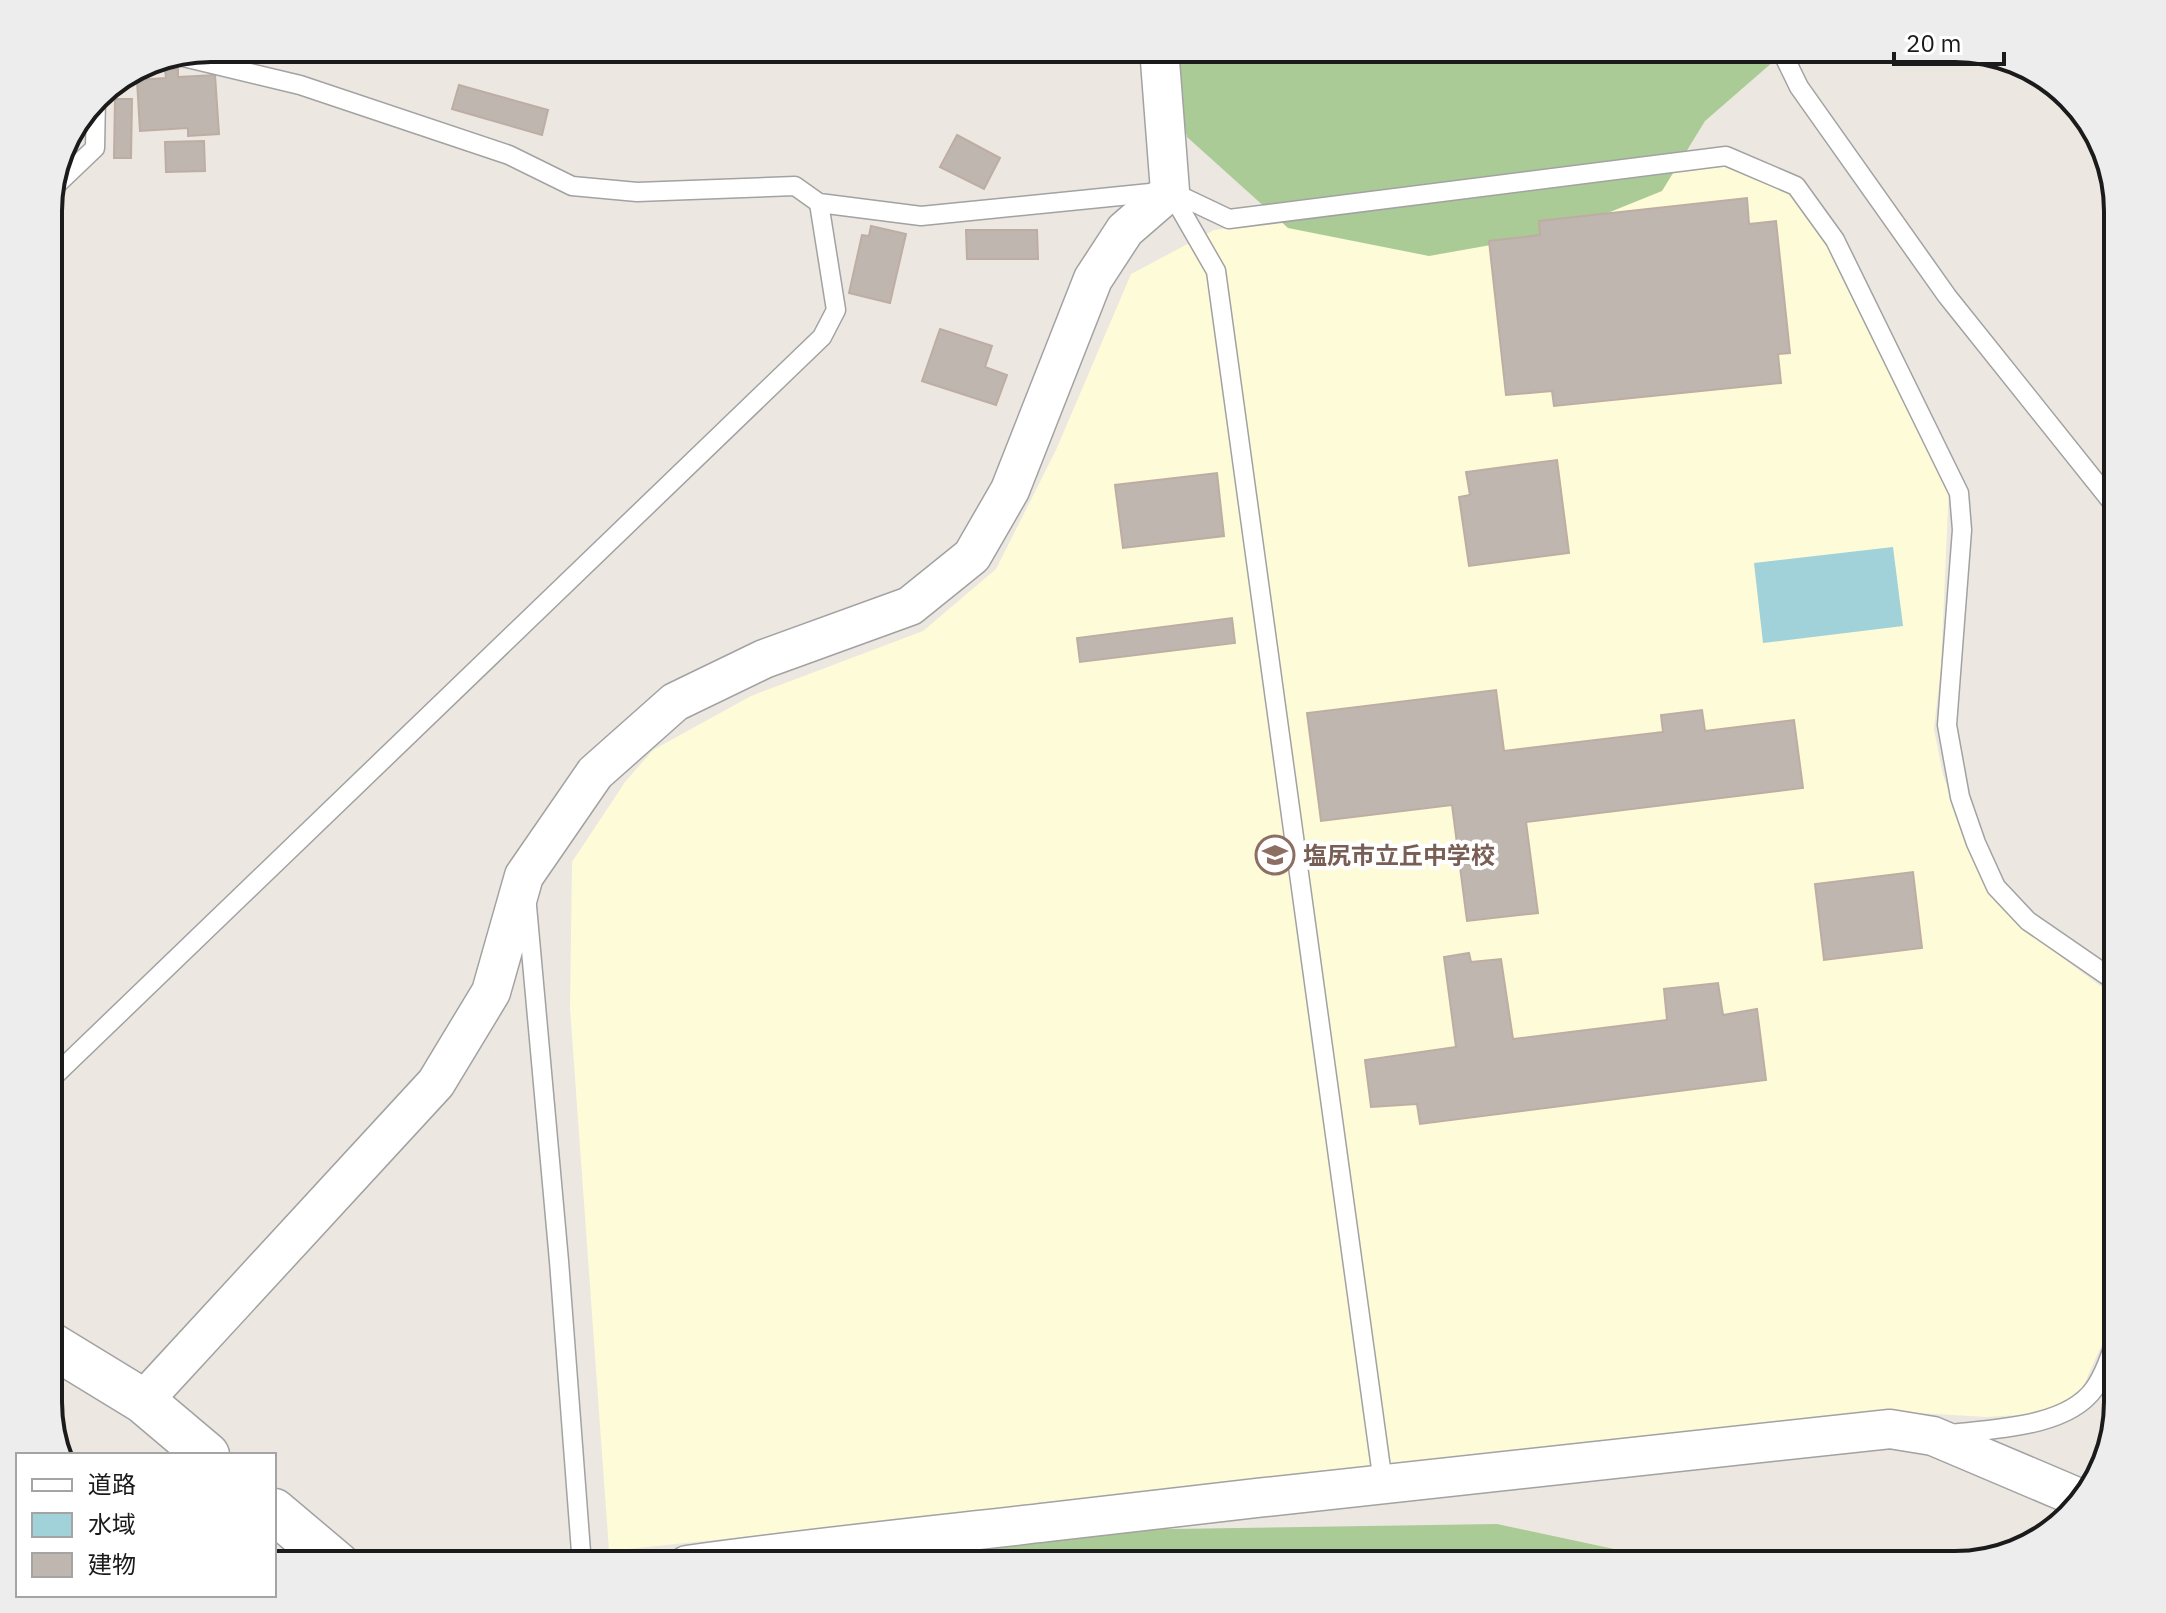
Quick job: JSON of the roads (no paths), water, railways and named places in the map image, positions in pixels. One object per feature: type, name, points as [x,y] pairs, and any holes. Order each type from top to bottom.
[{"type":"street","points":[[143,1401],[436,1083],[491,992],[524,876],[595,773],[675,702],[764,659],[910,606],[972,556],[1010,490],[1093,279],[1125,230],[1170,191],[1160,62]]},
{"type":"street","points":[[62,1352],[143,1401],[205,1453]]},
{"type":"street","points":[[840,1551],[1013,1526],[1383,1483],[1890,1429],[1933,1436],[2072,1495]]},
{"type":"street","points":[[276,1513],[321,1551]]},
{"type":"lane","points":[[205,62],[300,85],[509,155],[572,186],[637,192],[795,186],[819,203],[921,216],[1170,191],[1229,219],[1726,156],[1796,186],[1835,240],[1959,493],[1962,530],[1947,725],[1960,797],[1976,843],[1996,887],[2028,921],[2104,973]]},
{"type":"lane","points":[[1787,62],[1799,87],[1947,296],[2104,492]]},
{"type":"lane","points":[[66,175],[95,148],[96,117]]},
{"type":"lane","points":[[1170,191],[1216,271],[1383,1483]]},
{"type":"lane","points":[[62,1069],[822,337],[836,310],[819,203]]},
{"type":"lane","points":[[524,876],[559,1261],[581,1551]]},
{"type":"lane","points":[[1933,1436],[2050,1419],[2076,1407],[2095,1389],[2104,1368]]},
{"type":"water","points":[[1893,547],[1903,626],[1763,643],[1754,563]]},
{"type":"place","name":"塩尻市立丘中学校","points":[[1275,855]]}]
